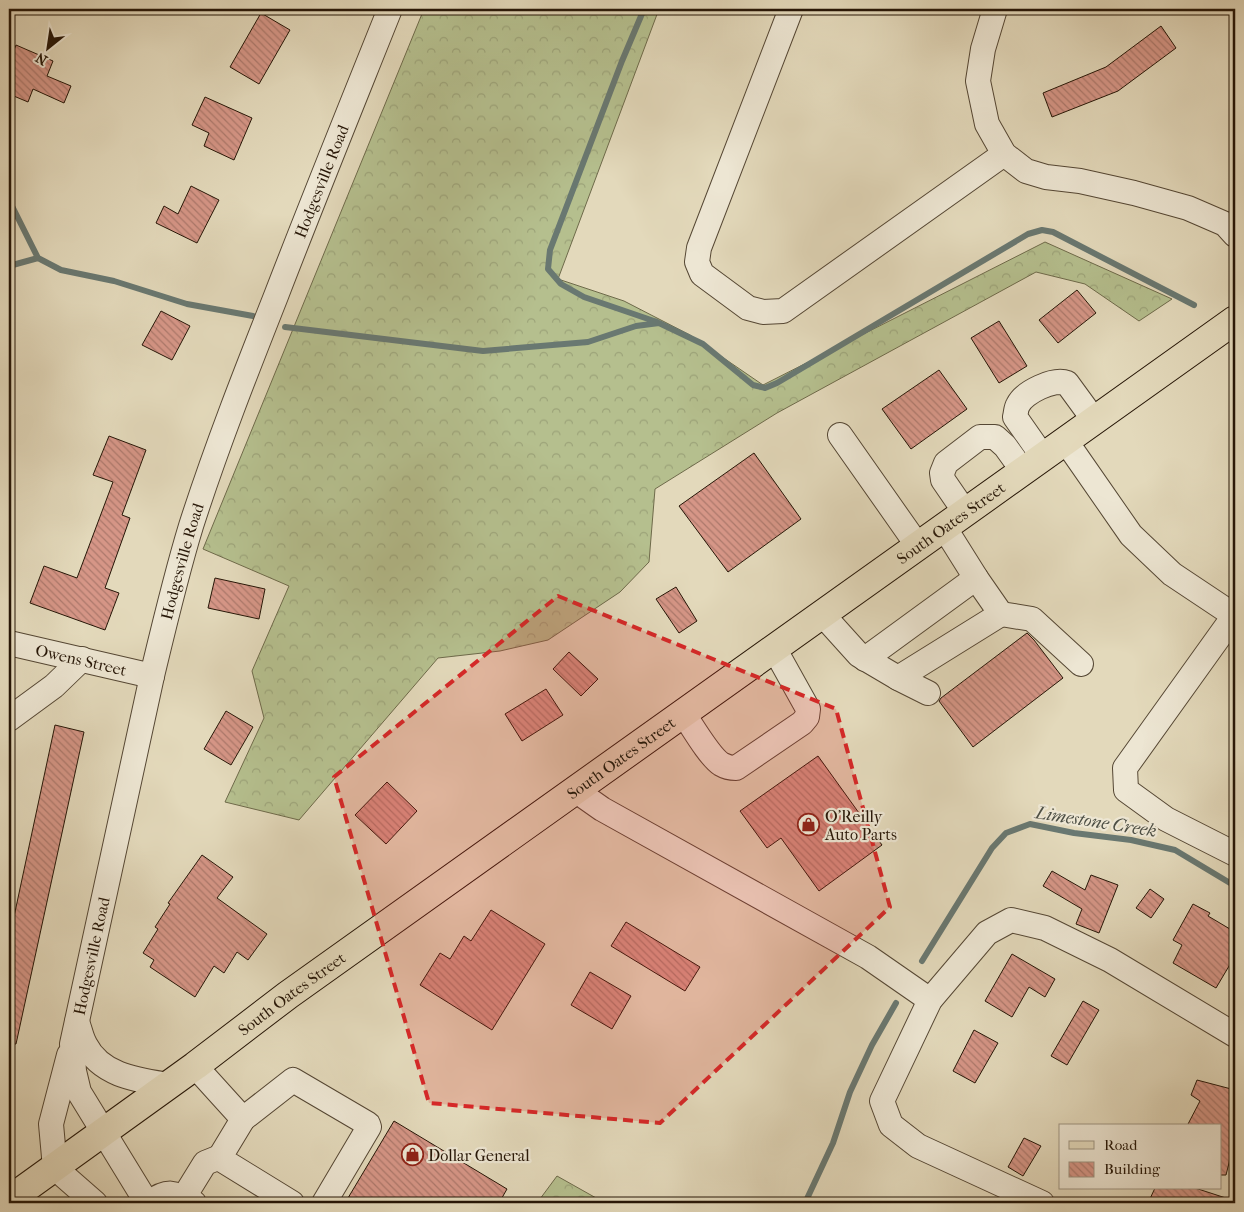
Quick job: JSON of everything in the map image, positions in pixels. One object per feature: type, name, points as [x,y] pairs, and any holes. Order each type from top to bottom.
[{"type":"main road","name":"South Oates Street","points":[[9,1200],[195,1066],[288,994],[1235,320]]},
{"type":"street","name":"Hodgesville Road","points":[[148,1203],[79,1092],[74,1071],[74,1033],[152,676],[191,526],[216,455],[317,190],[390,9]]},
{"type":"street","points":[[791,9],[699,248],[697,262],[702,274],[748,308],[763,312],[783,311],[1004,154]]},
{"type":"street","points":[[995,9],[983,49],[978,81],[987,124],[1004,154],[1026,170],[1046,177],[1125,191],[1188,208],[1225,224],[1235,235]]},
{"type":"street","points":[[1033,464],[1015,417],[1017,406],[1022,399],[1048,383],[1061,381],[1067,383],[1094,420]]},
{"type":"street","points":[[840,435],[918,546]]},
{"type":"street","points":[[1001,614],[976,578],[955,519],[942,473],[946,463],[980,437],[995,437],[1005,446],[1033,464]]},
{"type":"street","points":[[1066,440],[1130,535],[1172,574],[1235,616],[1125,768],[1126,790],[1166,819],[1235,854]]},
{"type":"street","points":[[865,659],[976,578]]},
{"type":"street","points":[[822,614],[859,655],[928,693]]},
{"type":"street","points":[[898,678],[1001,614],[1032,619],[1081,664]]},
{"type":"street","name":"Owens Street","points":[[9,643],[152,676]]},
{"type":"street","points":[[682,713],[714,757],[720,764],[729,768],[736,768],[802,723],[807,717],[808,709],[774,648]]},
{"type":"street","points":[[9,719],[54,686],[82,660]]},
{"type":"street","points":[[575,790],[602,810],[868,956],[930,1000]]},
{"type":"street","points":[[1042,1203],[918,1146],[891,1125],[882,1101],[930,1000],[987,933],[1010,920],[1045,928],[1110,960],[1235,1035]]},
{"type":"street","points":[[74,1033],[85,1044],[96,1060],[113,1072],[135,1079],[169,1085]]},
{"type":"street","points":[[74,1033],[51,1124],[55,1168],[95,1203]]},
{"type":"street","points":[[195,1066],[243,1120]]},
{"type":"street","points":[[148,1203],[160,1195],[169,1193],[178,1194],[189,1200],[206,1163],[220,1157],[243,1120],[292,1080],[368,1124],[369,1129],[324,1203]]},
{"type":"street","points":[[220,1157],[292,1203]]},
{"type":"highlighted area","points":[[558,596],[836,709],[890,907],[660,1123],[429,1103],[334,777]]},
{"type":"green space","points":[[424,9],[659,9],[558,279],[624,301],[690,335],[763,385],[1045,242],[1172,299],[1139,321],[1085,284],[1036,272],[777,413],[655,489],[649,562],[620,592],[548,640],[500,651],[438,658],[299,820],[225,802],[264,718],[252,671],[289,586],[203,549]]},
{"type":"green space","points":[[557,1176],[605,1203],[537,1203]]},
{"type":"building","points":[[261,13],[290,30],[259,84],[230,67]]},
{"type":"building","points":[[1161,26],[1176,48],[1118,91],[1052,117],[1043,93],[1106,67]]},
{"type":"building","points":[[16,45],[53,61],[47,76],[71,86],[64,103],[33,89],[28,102],[9,94],[9,63]]},
{"type":"building","points":[[205,97],[252,118],[234,160],[204,146],[209,133],[192,125]]},
{"type":"building","points":[[191,186],[219,200],[197,243],[156,223],[164,206],[178,214]]},
{"type":"building","points":[[1077,290],[1096,313],[1058,343],[1039,320]]},
{"type":"building","points":[[161,311],[190,326],[172,360],[142,345]]},
{"type":"building","points":[[999,321],[1027,366],[999,383],[971,338]]},
{"type":"building","points":[[939,370],[967,409],[911,449],[882,409]]},
{"type":"building","points":[[109,436],[146,450],[122,515],[130,518],[105,588],[119,593],[105,630],[30,603],[44,566],[77,578],[113,482],[93,475]]},
{"type":"building","points":[[754,453],[801,519],[728,572],[679,506]]},
{"type":"building","points":[[215,578],[265,589],[259,619],[208,608]]},
{"type":"building","points":[[676,587],[697,621],[679,633],[656,599]]},
{"type":"building","points":[[1027,633],[1063,678],[973,747],[939,701]]},
{"type":"building","points":[[569,652],[598,679],[581,696],[553,669]]},
{"type":"building","points":[[546,689],[563,715],[522,741],[505,714]]},
{"type":"building","points":[[226,711],[253,727],[231,765],[204,749]]},
{"type":"building","points":[[55,725],[84,732],[16,1044],[9,1044],[9,940]]},
{"type":"building","name":"O'Reilly Auto Parts","points":[[818,756],[882,845],[819,891],[781,838],[767,848],[740,811]]},
{"type":"building","points":[[387,782],[417,811],[386,844],[355,815]]},
{"type":"building","points":[[202,855],[233,877],[217,898],[267,934],[248,960],[237,952],[224,973],[214,966],[195,997],[150,967],[154,960],[143,953],[158,929],[155,927],[170,904],[168,903]]},
{"type":"building","points":[[1052,871],[1085,890],[1091,875],[1118,885],[1099,933],[1076,924],[1082,909],[1043,886]]},
{"type":"building","points":[[1150,889],[1164,899],[1151,918],[1136,908]]},
{"type":"building","points":[[1193,904],[1210,913],[1208,916],[1235,932],[1235,956],[1216,988],[1173,963],[1182,945],[1173,940]]},
{"type":"building","points":[[491,910],[545,944],[492,1030],[420,985],[440,953],[450,959],[464,936],[471,941]]},
{"type":"building","points":[[626,922],[700,967],[685,991],[611,946]]},
{"type":"building","points":[[1012,954],[1055,979],[1045,997],[1029,987],[1012,1017],[985,1001]]},
{"type":"building","points":[[590,972],[631,996],[612,1029],[571,1005]]},
{"type":"building","points":[[1083,1001],[1099,1010],[1067,1065],[1051,1056]]},
{"type":"building","points":[[974,1030],[998,1043],[975,1083],[953,1071]]},
{"type":"building","points":[[1197,1080],[1235,1090],[1235,1139],[1226,1175],[1222,1175],[1222,1124],[1188,1124],[1200,1101],[1191,1095]]},
{"type":"building","name":"Dollar General","points":[[394,1121],[507,1189],[499,1203],[345,1203]]},
{"type":"building","points":[[1024,1138],[1041,1146],[1023,1176],[1008,1167]]},
{"type":"building","points":[[1154,1190],[1201,1190],[1232,1200],[1231,1203],[1148,1203]]},
{"type":"waterway","points":[[644,9],[622,61],[550,250],[548,269],[561,284],[584,297],[657,322]]},
{"type":"waterway","points":[[9,200],[38,258],[61,270],[114,281],[187,304],[253,316]]},
{"type":"waterway","points":[[285,327],[483,351],[588,342],[636,326],[659,323],[703,344],[753,385],[765,388],[777,383],[1028,234],[1042,230],[1053,232],[1194,305]]},
{"type":"waterway","points":[[9,266],[38,258]]},
{"type":"waterway","name":"Limestone Creek","points":[[922,961],[992,848],[1006,833],[1030,824],[1074,833],[1131,840],[1175,850],[1235,886]]},
{"type":"waterway","name":"Limestone Creek","points":[[805,1203],[833,1143],[850,1092],[872,1045],[896,1003]]},
{"type":"place","name":"O'Reilly Auto Parts","points":[[809,825]]},
{"type":"place","name":"Dollar General","points":[[412,1155]]}]
